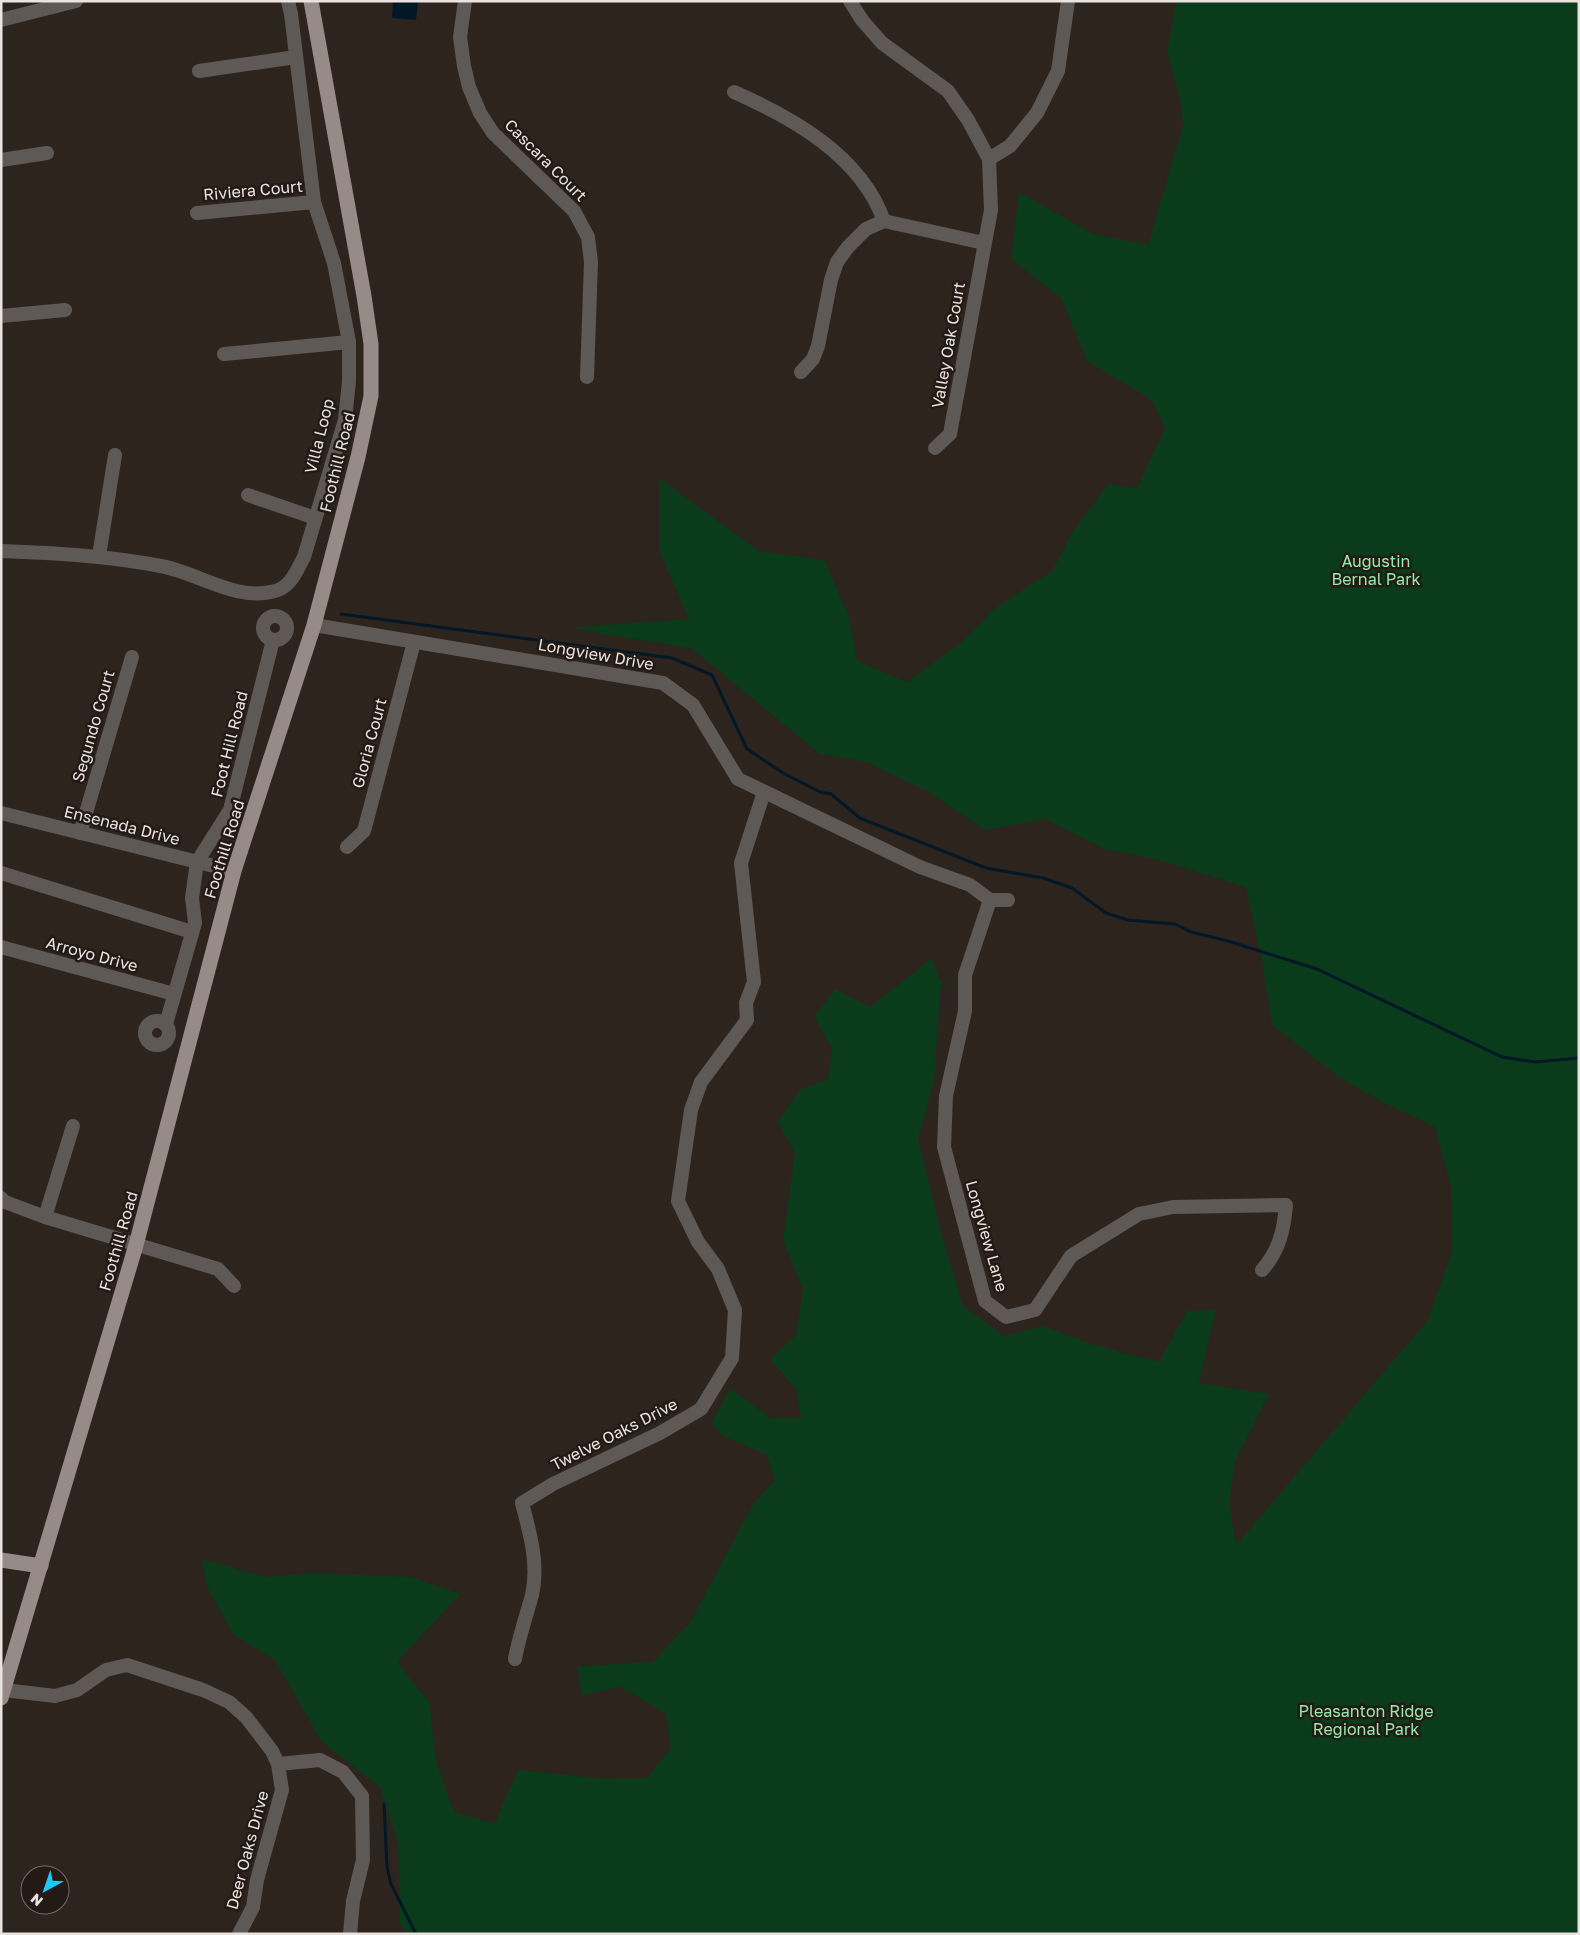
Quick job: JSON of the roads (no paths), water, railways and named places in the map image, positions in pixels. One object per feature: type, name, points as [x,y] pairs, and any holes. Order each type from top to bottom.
[{"type":"main road","name":"Foothill Road","points":[[2,1694],[136,1244],[234,871],[314,625],[358,457],[371,396],[371,352],[364,296],[311,1]]},
{"type":"main road","points":[[1,1560],[41,1566]]},
{"type":"street","points":[[1,20],[76,1]]},
{"type":"street","name":"Villa Loop","points":[[1,551],[99,556],[164,566],[241,593],[277,591],[287,585],[295,575],[304,557],[345,420],[349,381],[349,342],[334,264],[314,202],[288,1]]},
{"type":"street","name":"Cascara Court","points":[[465,1],[460,37],[469,87],[480,113],[493,133],[574,211],[588,237],[591,262],[587,377]]},
{"type":"street","points":[[850,1],[862,20],[882,43],[948,91],[968,120],[989,159],[1010,146],[1037,114],[1058,71],[1068,1]]},
{"type":"street","points":[[199,71],[296,57]]},
{"type":"street","points":[[734,92],[766,106],[821,142],[844,160],[866,184],[878,204],[884,221]]},
{"type":"street","points":[[1,160],[47,153]]},
{"type":"street","name":"Valley Oak Court","points":[[936,448],[950,434],[991,210],[989,159]]},
{"type":"street","name":"Riviera Court","points":[[196,212],[314,202]]},
{"type":"street","points":[[801,372],[813,359],[818,346],[831,280],[837,262],[848,247],[866,229],[884,221],[984,243]]},
{"type":"street","points":[[1,316],[65,310]]},
{"type":"street","points":[[224,354],[349,342]]},
{"type":"street","points":[[99,556],[115,455]]},
{"type":"street","points":[[248,495],[315,518]]},
{"type":"street","name":"Longview Drive","points":[[314,625],[663,683],[693,705],[738,779],[920,867],[970,885],[990,900]]},
{"type":"street","name":"Foot Hill Road","points":[[166,1024],[195,923],[192,898],[197,862],[230,810],[273,640]]},
{"type":"street","name":"Gloria Court","points":[[347,847],[364,832],[414,642]]},
{"type":"street","name":"Segundo Court","points":[[80,833],[132,657]]},
{"type":"street","name":"Twelve Oaks Drive","points":[[515,1659],[520,1631],[532,1594],[534,1549],[522,1503],[553,1484],[660,1433],[701,1409],[732,1358],[735,1310],[718,1269],[698,1242],[678,1201],[691,1110],[701,1082],[747,1020],[746,1003],[754,982],[741,863],[764,792]]},
{"type":"street","name":"Ensenada Drive","points":[[1,813],[234,871]]},
{"type":"street","points":[[1,873],[192,932]]},
{"type":"street","points":[[990,900],[1008,900]]},
{"type":"street","name":"Longview Lane","points":[[990,900],[965,975],[965,1011],[946,1096],[944,1147],[985,1301],[1006,1317],[1035,1310],[1071,1256],[1139,1214],[1173,1207],[1286,1205],[1284,1226],[1279,1245],[1271,1260],[1262,1270]]},
{"type":"street","name":"Arroyo Drive","points":[[1,947],[174,994]]},
{"type":"street","points":[[45,1217],[73,1126]]},
{"type":"street","points":[[1,1198],[5,1202],[45,1217],[218,1269],[234,1286]]},
{"type":"street","name":"Deer Oaks Drive","points":[[2,1694],[55,1696],[77,1690],[106,1670],[127,1665],[203,1690],[229,1702],[246,1717],[266,1742],[278,1764],[282,1790],[257,1880],[253,1907],[239,1934]]},
{"type":"street","points":[[278,1764],[320,1760],[343,1772],[362,1796],[363,1860],[353,1901],[350,1934]]},
{"type":"water","points":[[393,1],[418,1],[416,20],[392,18]]},
{"type":"waterway","points":[[341,614],[672,658],[712,675],[747,749],[783,773],[820,792],[831,794],[860,818],[986,868],[1043,878],[1072,888],[1106,913],[1128,920],[1175,924],[1191,932],[1228,941],[1317,969],[1502,1057],[1535,1062],[1579,1058]]},
{"type":"waterway","points":[[384,1804],[387,1867],[391,1884],[416,1934]]},
{"type":"park label","name":"Augustin Bernal Park","points":[[1376,570]]},
{"type":"park label","name":"Pleasanton Ridge Regional Park","points":[[1366,1720]]}]
